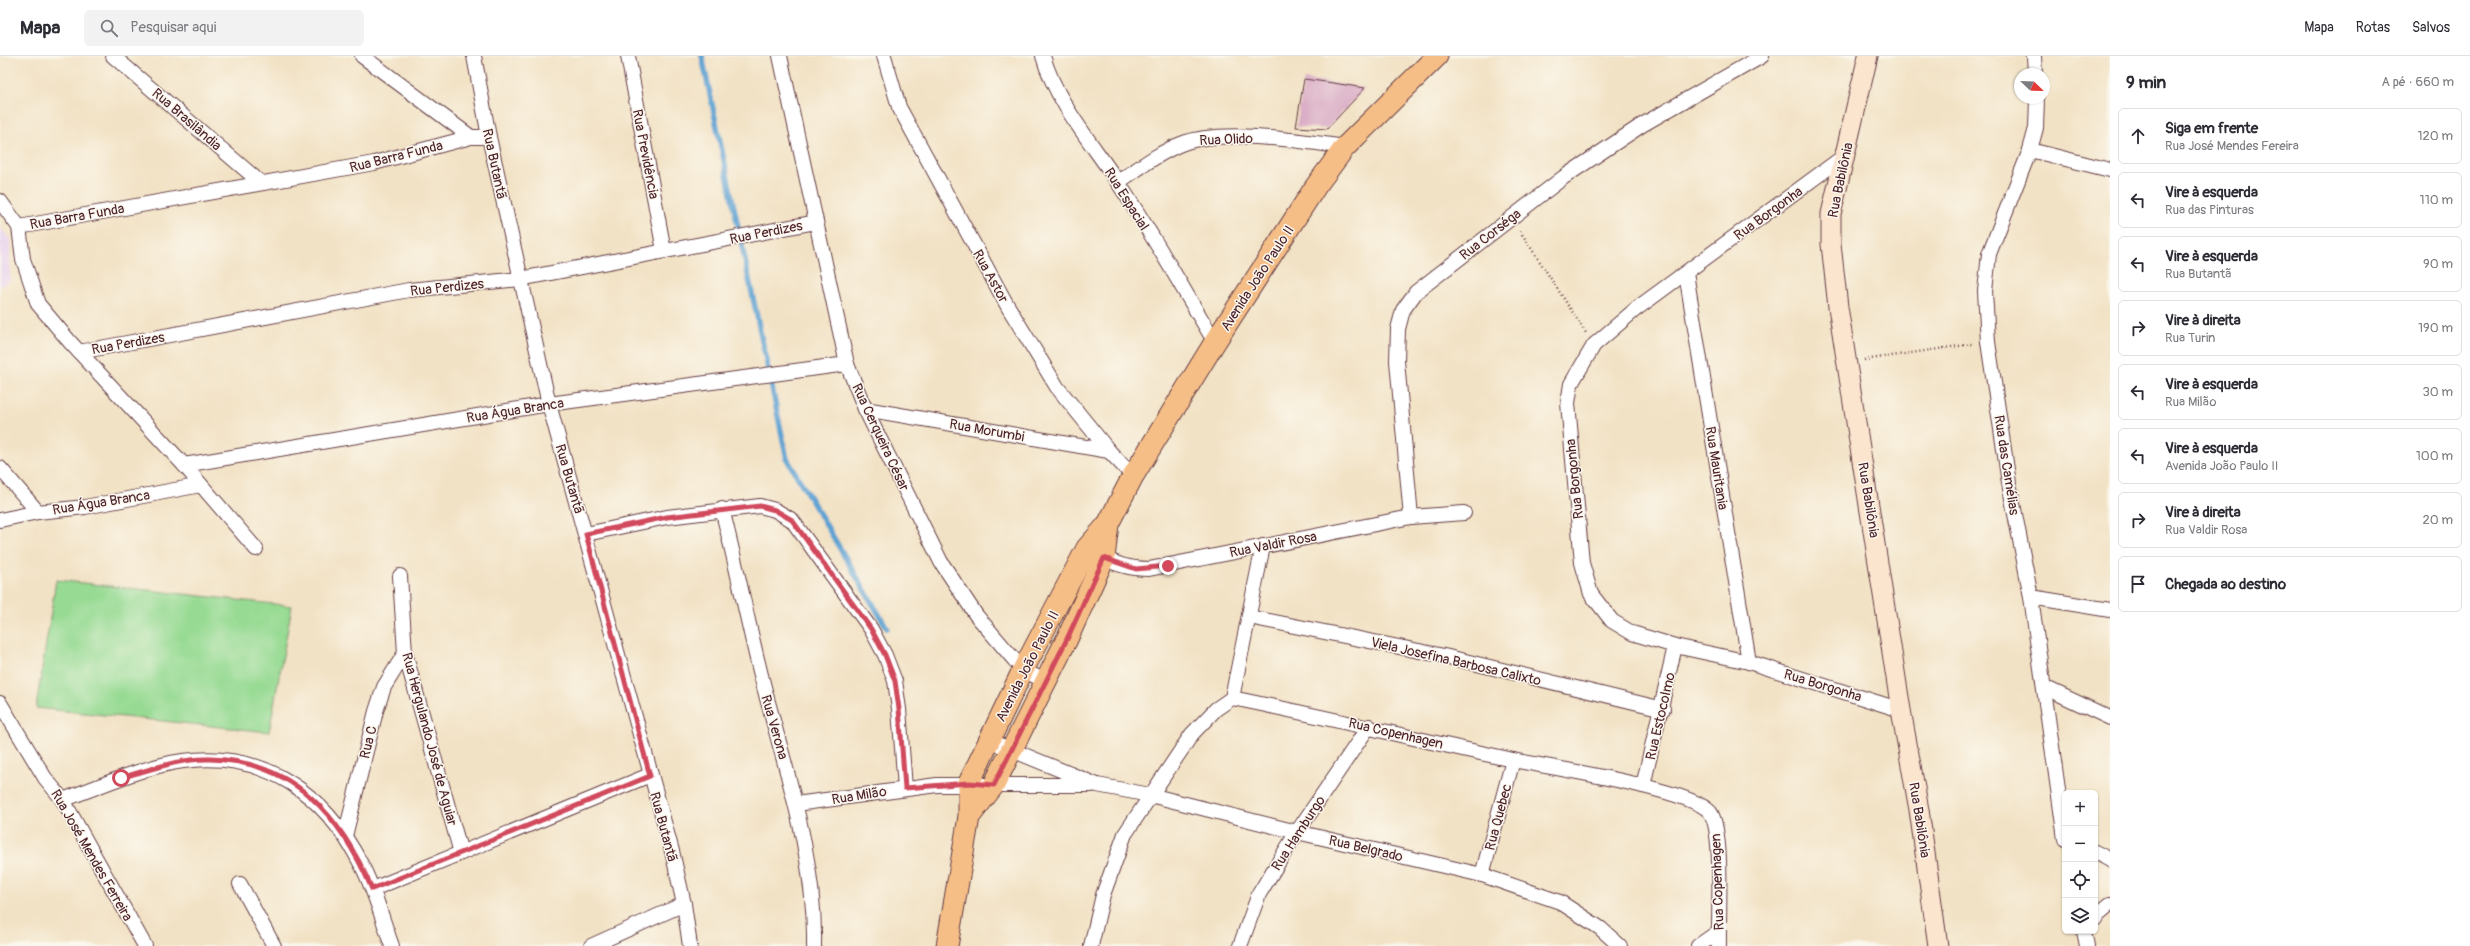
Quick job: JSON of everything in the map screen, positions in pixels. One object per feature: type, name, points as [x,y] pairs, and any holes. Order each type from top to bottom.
[{"type":"main road","name":"Avenida João Paulo II","points":[[969,817],[994,785],[1045,681],[1108,524],[1133,476],[1215,342],[1316,186],[1345,147],[1437,56]]},
{"type":"main road","name":"Avenida João Paulo II","points":[[947,946],[969,817],[969,783],[1023,670],[1096,553]]},
{"type":"street","name":"Rua Brasilândia","points":[[113,56],[261,183]]},
{"type":"street","points":[[362,56],[471,137]]},
{"type":"street","name":"Rua Butantã","points":[[474,56],[489,137],[549,404],[586,534],[650,776],[672,851],[684,904],[690,946]]},
{"type":"street","name":"Rua Previdência","points":[[628,56],[664,251]]},
{"type":"street","name":"Rua Cerqueira César","points":[[780,56],[847,364],[864,409],[941,562],[976,615],[1023,670],[1045,681]]},
{"type":"street","name":"Rua Astor","points":[[884,56],[899,107],[1006,305],[1057,387],[1109,451],[1133,476]]},
{"type":"street","name":"Rua Espacial","points":[[1043,56],[1048,75],[1081,129],[1118,182],[1215,342]]},
{"type":"street","name":"Rua Corséga","points":[[1411,517],[1397,361],[1398,329],[1403,310],[1416,292],[1564,177],[1642,125],[1762,56]]},
{"type":"street","name":"Rua Babilônia","points":[[1868,56],[1861,92],[1843,157],[1831,214],[1831,244],[1901,710],[1919,810],[1938,946]]},
{"type":"street","points":[[2034,56],[2035,68]]},
{"type":"street","name":"Rua das Camélias","points":[[2037,104],[2036,128],[2030,150],[1989,254],[1985,291],[1988,342],[2009,482],[2031,597],[2064,826]]},
{"type":"street","name":"Rua Barra Funda","points":[[256,549],[184,466],[79,352],[38,304],[23,259],[19,227],[374,163],[471,137],[489,137]]},
{"type":"street","name":"Rua Olido","points":[[1118,182],[1161,154],[1191,141],[1230,137],[1285,139],[1345,147]]},
{"type":"street","points":[[2030,150],[2110,170]]},
{"type":"street","name":"Rua Borgonha","points":[[1843,157],[1636,309],[1594,345],[1571,384],[1568,403],[1582,563],[1591,594],[1612,621],[1632,633],[1676,646],[1749,662],[1901,710]]},
{"type":"street","points":[[0,201],[19,227]]},
{"type":"street","name":"Rua Perdizes","points":[[79,352],[409,290],[520,279],[816,222]]},
{"type":"street","name":"Rua Mauritania","points":[[1686,273],[1749,662]]},
{"type":"street","name":"Rua Água Branca","points":[[184,466],[549,404],[847,364]]},
{"type":"street","name":"Rua Morumbi","points":[[864,409],[1109,451]]},
{"type":"street","points":[[0,468],[38,512]]},
{"type":"street","name":"Rua Água Branca","points":[[0,520],[38,512],[85,507],[201,486]]},
{"type":"street","points":[[586,534],[667,517],[722,509],[760,506],[775,510],[792,520],[871,629],[885,655],[895,681],[905,788]]},
{"type":"street","name":"Rua Verona","points":[[722,509],[750,632],[796,804],[812,890],[814,946]]},
{"type":"street","name":"Rua Valdir Rosa","points":[[1096,553],[1136,569],[1149,569],[1411,517],[1464,513]]},
{"type":"street","points":[[1091,946],[1103,895],[1113,863],[1125,834],[1192,734],[1216,708],[1232,698],[1263,546]]},
{"type":"street","name":"Rua Hergulando José de Aguiar","points":[[400,576],[405,653],[461,853]]},
{"type":"street","points":[[2031,597],[2110,610]]},
{"type":"street","name":"Viela Josefina Barbosa Calixto","points":[[1249,617],[1444,656],[1663,709]]},
{"type":"street","name":"Rua Estocolmo","points":[[1644,786],[1663,709],[1676,646]]},
{"type":"street","name":"Rua C","points":[[345,836],[376,711],[384,687],[405,653]]},
{"type":"street","points":[[2044,687],[2110,718]]},
{"type":"street","name":"Rua Copenhagen","points":[[1232,698],[1369,726],[1513,760],[1644,786],[1697,803],[1708,810],[1713,817],[1718,846],[1719,939]]},
{"type":"street","name":"Rua José Mendes Ferreira","points":[[0,703],[42,773],[63,800],[145,946]]},
{"type":"street","name":"Rua Hamburgo","points":[[1240,946],[1260,894],[1297,832],[1369,726]]},
{"type":"street","name":"Rua Belgrado","points":[[990,740],[1097,785]]},
{"type":"street","points":[[63,800],[121,778],[182,761],[209,759],[253,765],[291,783],[326,811],[345,836],[372,889],[392,946]]},
{"type":"street","name":"Rua Quebec","points":[[1482,875],[1513,760]]},
{"type":"street","points":[[372,889],[650,776]]},
{"type":"street","name":"Rua Milão","points":[[796,804],[905,788],[969,783],[994,785]]},
{"type":"street","name":"Rua Belgrado","points":[[994,785],[1097,785],[1150,795],[1297,832],[1482,875],[1560,902],[1600,928],[1622,945]]},
{"type":"street","points":[[2098,854],[2110,860]]},
{"type":"street","points":[[240,884],[274,946]]},
{"type":"street","points":[[591,946],[684,904]]},
{"type":"street","points":[[2098,913],[2110,904]]},
{"type":"street","points":[[2084,934],[2084,946]]},
{"type":"street","points":[[2084,946],[2089,934]]},
{"type":"street","points":[[1698,946],[1719,939]]},
{"type":"path","points":[[1511,217],[1594,345]]},
{"type":"path","points":[[1848,363],[1988,342]]},
{"type":"shaded area","points":[[0,226],[10,240],[10,281],[0,286]]},
{"type":"green space","points":[[56,580],[292,606],[269,732],[36,708]]},
{"type":"building","points":[[1304,79],[1365,88],[1327,129],[1296,127]]},
{"type":"waterway","points":[[702,56],[787,459],[887,628]]},
{"type":"route","points":[[121,778],[182,761],[209,759],[253,765],[269,772],[291,783],[326,811],[345,836],[362,864],[372,889],[650,776],[626,680],[586,534],[698,512],[760,506],[785,514],[804,534],[841,589],[871,629],[885,655],[895,681],[899,709],[905,788],[969,783],[994,785],[1067,639],[1104,558],[1136,569],[1149,569],[1168,566]]}]
